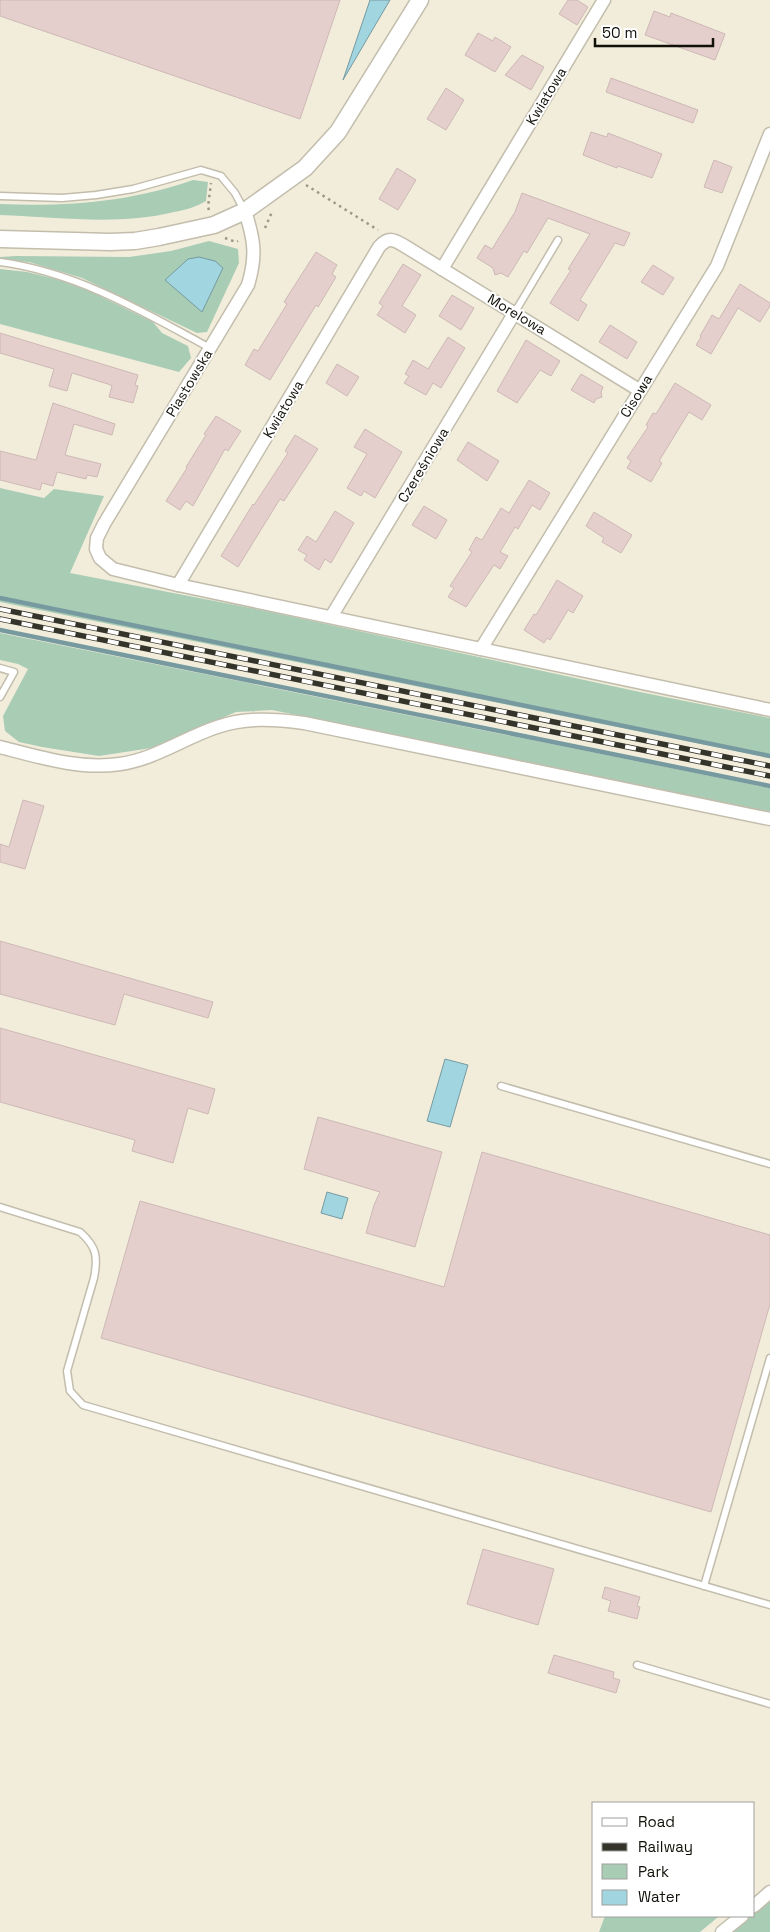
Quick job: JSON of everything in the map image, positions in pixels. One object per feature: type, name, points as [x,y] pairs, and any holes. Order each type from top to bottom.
[{"type":"street","points":[[0,240],[135,241],[214,225],[245,211],[305,168],[338,132],[420,0]]},
{"type":"street","name":"Kwiatowa","points":[[442,269],[604,0]]},
{"type":"street","name":"Cisowa","points":[[481,649],[717,266],[770,134]]},
{"type":"street","name":"Piastowska","points":[[178,584],[113,569],[100,558],[96,549],[97,538],[248,285],[254,254],[253,236],[245,211]]},
{"type":"street","name":"Kwiatowa","points":[[178,584],[379,247],[387,240],[393,239]]},
{"type":"street","name":"Morelowa","points":[[393,239],[640,390]]},
{"type":"street","name":"Czereśniowa","points":[[332,617],[515,312]]},
{"type":"street","points":[[178,584],[770,710]]},
{"type":"street","points":[[0,747],[71,764],[96,766],[121,764],[147,758],[217,727],[239,721],[261,719],[304,722],[770,819]]},
{"type":"street","points":[[755,1905],[770,1892]]},
{"type":"street","points":[[722,1932],[741,1917]]},
{"type":"lane","points":[[0,196],[62,198],[96,195],[133,189],[202,170],[221,176],[235,193],[245,211]]},
{"type":"lane","points":[[515,312],[558,240]]},
{"type":"lane","points":[[0,262],[46,271],[93,288],[210,348]]},
{"type":"lane","points":[[0,668],[14,672],[0,697]]},
{"type":"lane","points":[[501,1086],[770,1164]]},
{"type":"lane","points":[[0,1207],[80,1232],[90,1240],[96,1253],[94,1278],[67,1372],[70,1391],[82,1405],[770,1605]]},
{"type":"lane","points":[[704,1586],[770,1358]]},
{"type":"lane","points":[[637,1666],[770,1704]]},
{"type":"path","points":[[210,212],[208,206],[212,173]]},
{"type":"path","points":[[305,184],[393,239]]},
{"type":"green space","points":[[193,180],[208,182],[206,201],[187,209],[153,216],[131,219],[87,220],[0,215],[0,204],[49,205],[98,201],[146,193]]},
{"type":"green space","points":[[209,241],[238,249],[239,263],[207,332],[197,333],[82,278],[29,262],[0,260],[0,257],[17,256],[129,257],[171,251]]},
{"type":"green space","points":[[0,269],[27,272],[60,280],[92,292],[153,322],[162,333],[188,346],[191,358],[179,372],[0,324]]},
{"type":"green space","points":[[0,488],[44,498],[54,489],[104,496],[70,573],[266,611],[640,692],[770,718],[770,758],[0,602]]},
{"type":"green space","points":[[0,633],[770,788],[770,812],[272,710],[236,712],[151,748],[99,756],[19,742],[5,731],[3,716],[28,669],[18,664],[0,660]]},
{"type":"green space","points":[[770,1900],[770,1932],[731,1932],[749,1917],[755,1917],[755,1912]]},
{"type":"green space","points":[[605,1917],[718,1917],[700,1932],[599,1932]]},
{"type":"water","points":[[370,0],[390,0],[343,80]]},
{"type":"water","points":[[199,257],[215,261],[223,268],[202,312],[165,280],[188,259]]},
{"type":"water","points":[[445,1059],[468,1065],[450,1127],[427,1121]]},
{"type":"water","points":[[327,1192],[348,1198],[342,1219],[321,1213]]},
{"type":"building","points":[[0,0],[340,0],[300,119],[0,16]]},
{"type":"building","points":[[568,0],[577,0],[588,7],[577,25],[559,14]]},
{"type":"building","points":[[654,11],[670,17],[671,13],[725,34],[715,60],[645,35]]},
{"type":"building","points":[[478,33],[493,41],[495,37],[511,47],[495,72],[465,55]]},
{"type":"building","points":[[522,55],[544,67],[531,90],[505,75]]},
{"type":"building","points":[[611,78],[698,110],[693,123],[606,92]]},
{"type":"building","points":[[446,88],[464,100],[446,130],[427,119]]},
{"type":"building","points":[[591,132],[607,137],[608,133],[662,154],[652,178],[618,166],[617,168],[583,155]]},
{"type":"building","points":[[714,160],[732,167],[722,193],[704,187]]},
{"type":"building","points":[[397,168],[416,180],[398,210],[379,199]]},
{"type":"building","points":[[522,193],[630,233],[624,246],[615,243],[580,300],[587,305],[578,321],[550,303],[571,270],[568,269],[590,234],[548,218],[527,253],[524,251],[508,277],[501,273],[495,275],[493,268],[477,258],[485,245],[492,249],[515,212]]},
{"type":"building","points":[[316,252],[337,265],[332,274],[336,277],[318,307],[316,305],[270,380],[245,365],[254,349],[258,351],[287,304],[284,302]]},
{"type":"building","points":[[403,264],[421,275],[402,306],[416,315],[405,333],[377,315],[383,306],[379,303]]},
{"type":"building","points":[[653,265],[674,278],[663,295],[641,282]]},
{"type":"building","points":[[740,284],[770,303],[770,306],[760,322],[738,308],[711,354],[696,345],[712,315],[719,319]]},
{"type":"building","points":[[452,295],[474,308],[461,330],[439,316]]},
{"type":"building","points":[[610,325],[637,342],[627,359],[599,342]]},
{"type":"building","points":[[0,333],[138,375],[135,385],[138,386],[133,403],[109,397],[112,386],[108,384],[72,373],[67,391],[49,386],[54,369],[0,353]]},
{"type":"building","points":[[448,337],[465,348],[441,388],[433,383],[426,395],[404,383],[409,376],[405,374],[413,360],[428,369]]},
{"type":"building","points":[[526,340],[560,361],[551,376],[540,370],[517,403],[497,391]]},
{"type":"building","points":[[337,364],[359,377],[347,396],[326,383]]},
{"type":"building","points":[[581,374],[603,387],[602,397],[596,399],[594,403],[571,390]]},
{"type":"building","points":[[675,383],[711,405],[702,420],[689,412],[659,461],[662,463],[651,482],[627,468],[631,461],[627,458],[648,427],[646,425],[653,413],[656,414]]},
{"type":"building","points":[[53,403],[115,424],[112,435],[74,424],[65,455],[101,464],[97,477],[87,475],[86,479],[57,472],[53,486],[42,483],[40,490],[0,480],[0,451],[36,460]]},
{"type":"building","points":[[216,416],[241,431],[228,451],[225,449],[193,506],[186,501],[180,510],[166,501]]},
{"type":"building","points":[[365,429],[402,452],[375,498],[364,491],[361,496],[347,488],[367,454],[354,447]]},
{"type":"building","points":[[295,435],[318,449],[284,501],[280,499],[238,567],[221,556],[253,504],[288,453],[285,451]]},
{"type":"building","points":[[468,442],[499,461],[487,481],[457,460]]},
{"type":"building","points":[[529,480],[550,493],[540,510],[532,505],[518,529],[515,527],[500,552],[508,556],[500,569],[494,565],[466,607],[448,597],[454,588],[450,586],[472,552],[469,550],[476,537],[482,540],[501,508],[509,513]]},
{"type":"building","points":[[424,506],[447,520],[436,539],[412,525]]},
{"type":"building","points":[[335,511],[354,523],[331,563],[325,559],[319,570],[304,560],[307,555],[298,550],[307,536],[316,542]]},
{"type":"building","points":[[594,512],[632,535],[621,553],[602,542],[604,538],[586,526]]},
{"type":"building","points":[[557,580],[583,596],[573,613],[568,610],[550,640],[547,638],[544,643],[524,630],[534,614],[536,615]]},
{"type":"building","points":[[23,800],[44,806],[25,869],[0,862],[0,844],[9,847]]},
{"type":"building","points":[[0,941],[213,1002],[208,1018],[124,994],[115,1025],[0,994]]},
{"type":"building","points":[[0,1028],[215,1089],[208,1114],[188,1108],[173,1163],[132,1151],[135,1140],[0,1102]]},
{"type":"building","points":[[318,1117],[442,1152],[415,1247],[366,1233],[380,1192],[304,1169]]},
{"type":"building","points":[[482,1152],[770,1235],[770,1304],[711,1512],[101,1338],[140,1201],[444,1287]]},
{"type":"building","points":[[483,1549],[554,1569],[538,1625],[467,1604]]},
{"type":"building","points":[[605,1587],[640,1597],[637,1606],[640,1607],[637,1619],[608,1611],[611,1601],[602,1598]]},
{"type":"building","points":[[554,1655],[614,1672],[613,1678],[620,1680],[616,1693],[548,1673]]},
{"type":"waterway","points":[[0,598],[770,756]]},
{"type":"waterway","points":[[0,630],[770,786]]},
{"type":"railway","points":[[0,609],[770,766]]},
{"type":"railway","points":[[0,619],[770,776]]}]
